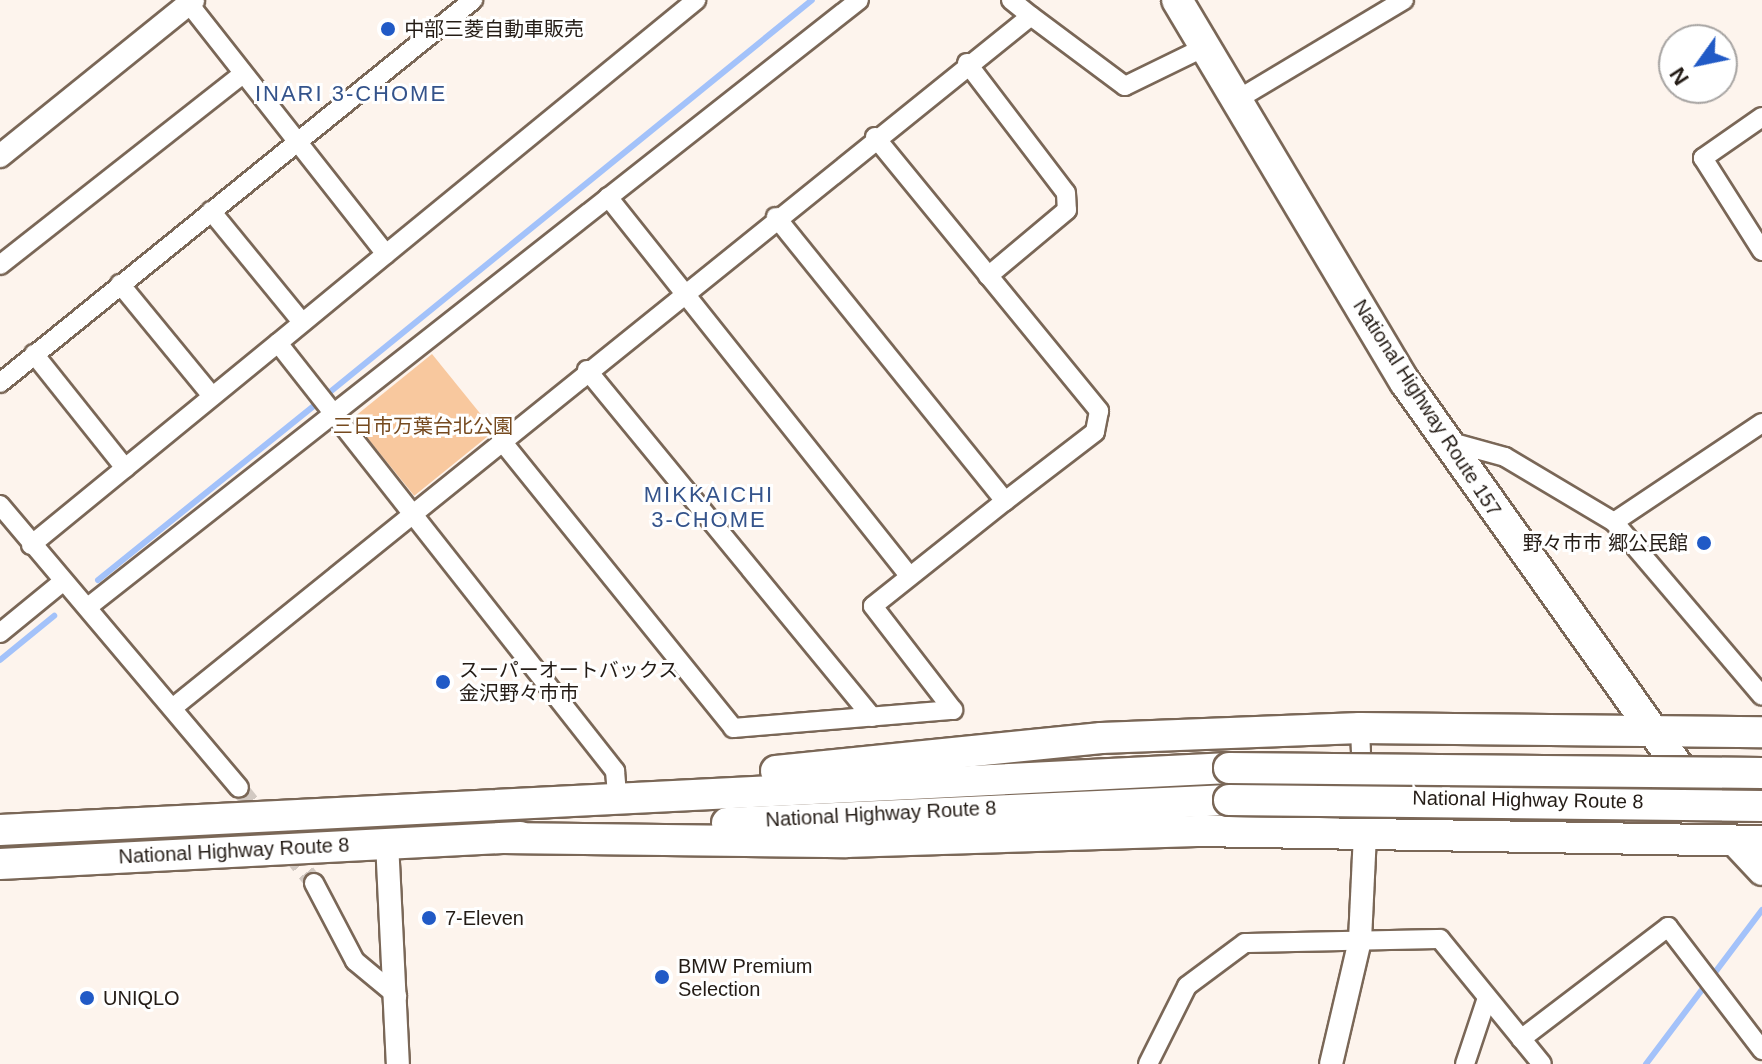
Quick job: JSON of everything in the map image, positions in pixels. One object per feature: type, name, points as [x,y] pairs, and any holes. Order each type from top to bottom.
[{"type":"highway","name":"National Highway Route 157","points":[[1177,0],[1235,101],[1443,440],[1731,839]]},
{"type":"highway","points":[[629,795],[936,752],[1360,728],[1650,728],[1762,732]]},
{"type":"highway","name":"National Highway Route 8","points":[[0,830],[629,795],[1229,768],[1762,773]]},
{"type":"highway","name":"National Highway Route 8","points":[[0,864],[503,838],[882,812],[1229,800],[1762,806]]},
{"type":"highway","points":[[503,838],[846,842],[1365,832],[1762,841]]},
{"type":"main road","points":[[1731,839],[1762,872]]},
{"type":"street","points":[[0,383],[473,0]]},
{"type":"street","points":[[88,607],[859,0]]},
{"type":"street","points":[[1011,0],[1125,86],[1205,47]]},
{"type":"street","points":[[1235,101],[1404,0]]},
{"type":"street","points":[[0,156],[189,1],[386,254]]},
{"type":"street","points":[[31,545],[690,2]]},
{"type":"street","points":[[175,706],[875,137],[1031,16]]},
{"type":"street","points":[[967,63],[1066,193],[1067,210],[988,276]]},
{"type":"street","points":[[0,265],[243,74]]},
{"type":"street","points":[[1762,117],[1703,158],[1762,251]]},
{"type":"street","points":[[501,440],[733,728],[953,710],[873,606],[1095,432],[1099,411],[875,137]]},
{"type":"street","points":[[608,197],[909,576]]},
{"type":"street","points":[[211,211],[302,322]]},
{"type":"street","points":[[776,217],[1005,501]]},
{"type":"street","points":[[120,284],[212,396]]},
{"type":"street","points":[[278,343],[410,515],[615,771],[629,795]]},
{"type":"street","points":[[34,354],[125,468]]},
{"type":"street","points":[[587,370],[872,717]]},
{"type":"street","points":[[1614,522],[1762,423]]},
{"type":"street","points":[[1443,440],[1505,457],[1614,522],[1762,696]]},
{"type":"street","points":[[0,505],[61,583],[88,607],[175,706],[239,788]]},
{"type":"street","points":[[0,633],[61,583]]},
{"type":"street","points":[[1331,1064],[1360,940],[1365,832],[1360,728]]},
{"type":"street","points":[[387,842],[398,1064]]},
{"type":"street","points":[[314,883],[355,961],[397,996]]},
{"type":"street","points":[[1521,1039],[1668,927],[1762,1050]]},
{"type":"street","points":[[1148,1064],[1187,986],[1245,943],[1440,939],[1542,1064]]},
{"type":"street","points":[[1465,1064],[1487,998]]},
{"type":"green space","name":"三日市万葉台北公園","points":[[432,354],[494,431],[414,496],[352,419]]},
{"type":"waterway","points":[[330,392],[812,0]]},
{"type":"waterway","points":[[98,580],[314,406]]},
{"type":"waterway","points":[[0,660],[54,616]]},
{"type":"waterway","points":[[1646,1064],[1762,910]]},
{"type":"tunnel","points":[[239,788],[314,883]]},
{"type":"place","name":"中部三菱自動車販売","points":[[388,29]]},
{"type":"place","name":"野々市市 郷公民館","points":[[1704,543]]},
{"type":"place","name":"スーパーオートバックス 金沢野々市市","points":[[443,682]]},
{"type":"place","name":"7-Eleven","points":[[429,918]]},
{"type":"place","name":"BMW Premium Selection","points":[[662,977]]},
{"type":"place","name":"UNIQLO","points":[[87,998]]},
{"type":"district","name":"INARI 3-CHOME","points":[[351,94]]},
{"type":"district","name":"MIKKAICHI 3-CHOME","points":[[709,506]]}]
